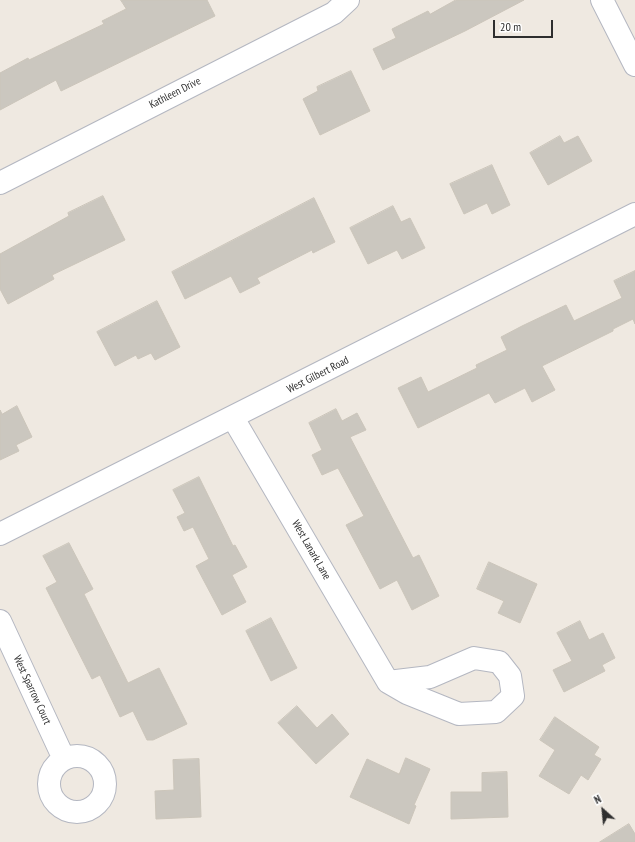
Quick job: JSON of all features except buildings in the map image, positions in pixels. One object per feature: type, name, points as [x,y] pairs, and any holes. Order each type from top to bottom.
[{"type":"street","name":"Kathleen Drive","points":[[0,183],[334,13],[348,0]]},
{"type":"street","points":[[602,0],[635,65]]},
{"type":"street","name":"West Gilbert Road","points":[[0,534],[233,418],[635,214]]},
{"type":"street","name":"West Lanark Lane","points":[[233,418],[388,682],[407,693],[459,714],[496,712],[513,696],[510,676],[499,662],[474,658],[430,676],[388,682]]},
{"type":"street","name":"West Sparrow Court","points":[[0,621],[64,759]]}]
